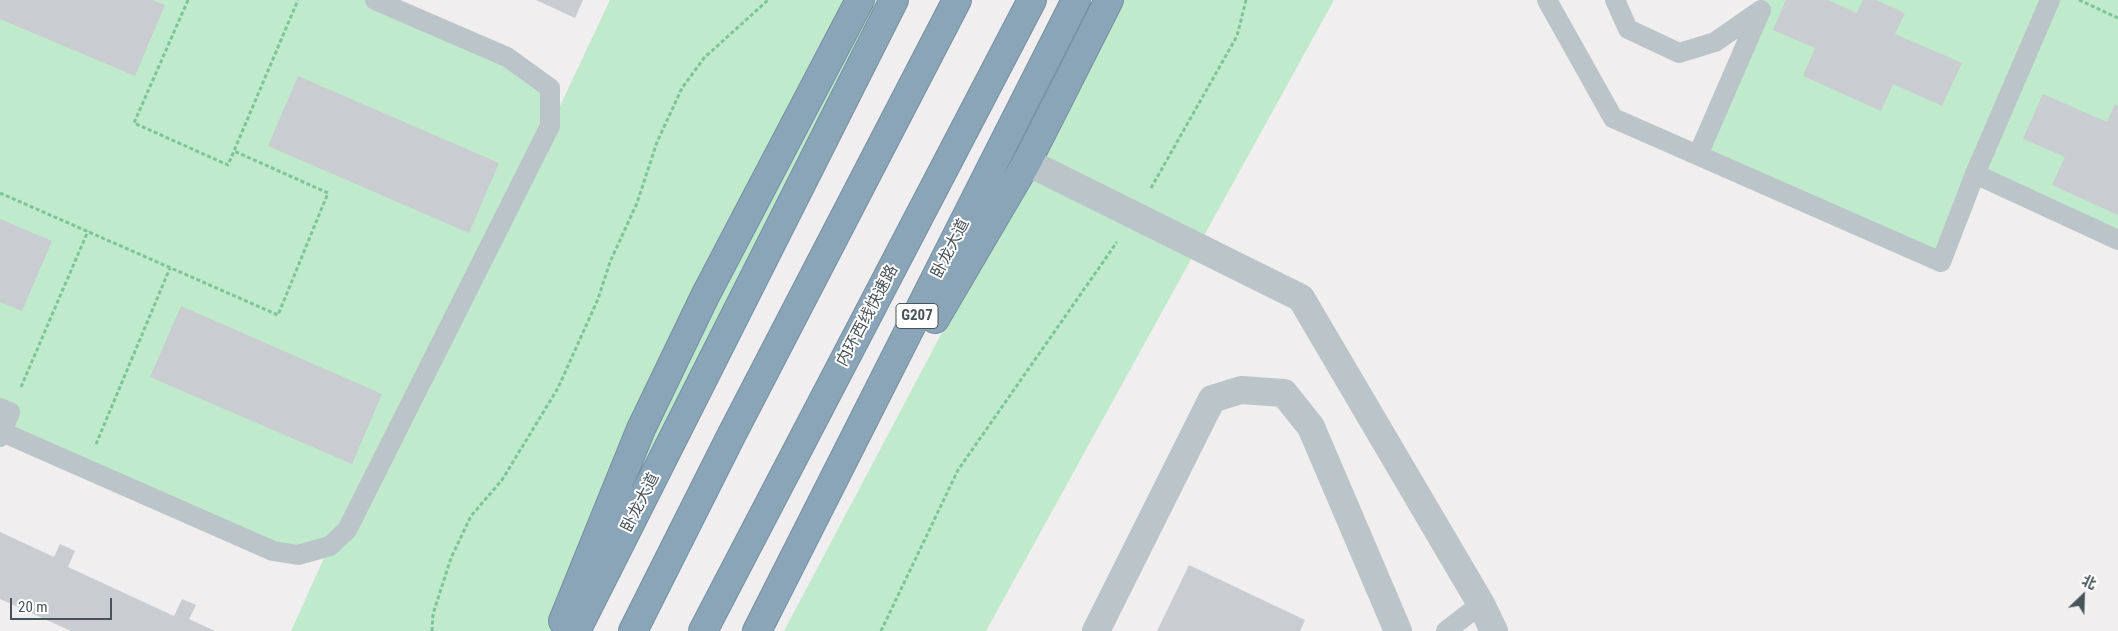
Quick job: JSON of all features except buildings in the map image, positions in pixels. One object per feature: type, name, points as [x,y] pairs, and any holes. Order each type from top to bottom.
[{"type":"highway","points":[[559,631],[641,429],[705,296],[860,0]]},
{"type":"highway","name":"卧龙大道","points":[[576,631],[894,0]]},
{"type":"highway","points":[[632,631],[957,0]]},
{"type":"highway","name":"内环西线快速路","points":[[703,631],[1032,0]]},
{"type":"highway","name":"卧龙大道","points":[[757,631],[1076,0]]},
{"type":"highway","points":[[788,570],[1026,162],[1062,96],[1109,0]]},
{"type":"street","points":[[1026,162],[1301,298],[1481,604],[1494,631]]},
{"type":"street","points":[[1096,631],[1212,399],[1241,390],[1284,393],[1312,427],[1398,631]]},
{"type":"lane","points":[[5,410],[1,434],[86,468],[274,551],[298,555],[330,546],[347,530],[550,126],[550,88],[507,58],[375,0]]},
{"type":"lane","points":[[1615,0],[1628,29],[1679,53],[1715,42],[1763,5]]},
{"type":"lane","points":[[1550,2],[1613,118],[1942,262],[1975,174],[2050,0]]},
{"type":"lane","points":[[1698,155],[1763,5]]},
{"type":"lane","points":[[1975,174],[2118,240]]},
{"type":"lane","points":[[1446,631],[1481,604]]},
{"type":"path","points":[[188,0],[134,123],[228,165],[298,0]]},
{"type":"path","points":[[432,631],[433,614],[451,558],[471,516],[502,480],[558,388],[598,299],[610,262],[637,203],[657,142],[682,88],[704,58],[768,0]]},
{"type":"path","points":[[882,631],[958,470],[1135,217],[1237,36],[1246,0]]},
{"type":"path","points":[[2079,0],[2118,18]]},
{"type":"path","points":[[0,192],[278,315],[328,193],[234,151]]},
{"type":"path","points":[[5,410],[88,231]]},
{"type":"path","points":[[86,468],[170,268]]},
{"type":"green space","points":[[0,0],[375,0],[550,88],[551,125],[610,0],[894,0],[576,631],[291,631],[329,547],[298,555],[2,432],[0,408]]},
{"type":"green space","points":[[1118,0],[1334,0],[986,631],[784,631]]},
{"type":"green space","points":[[1765,0],[2118,0],[2118,240],[1975,174],[1941,262],[1698,155]]}]
